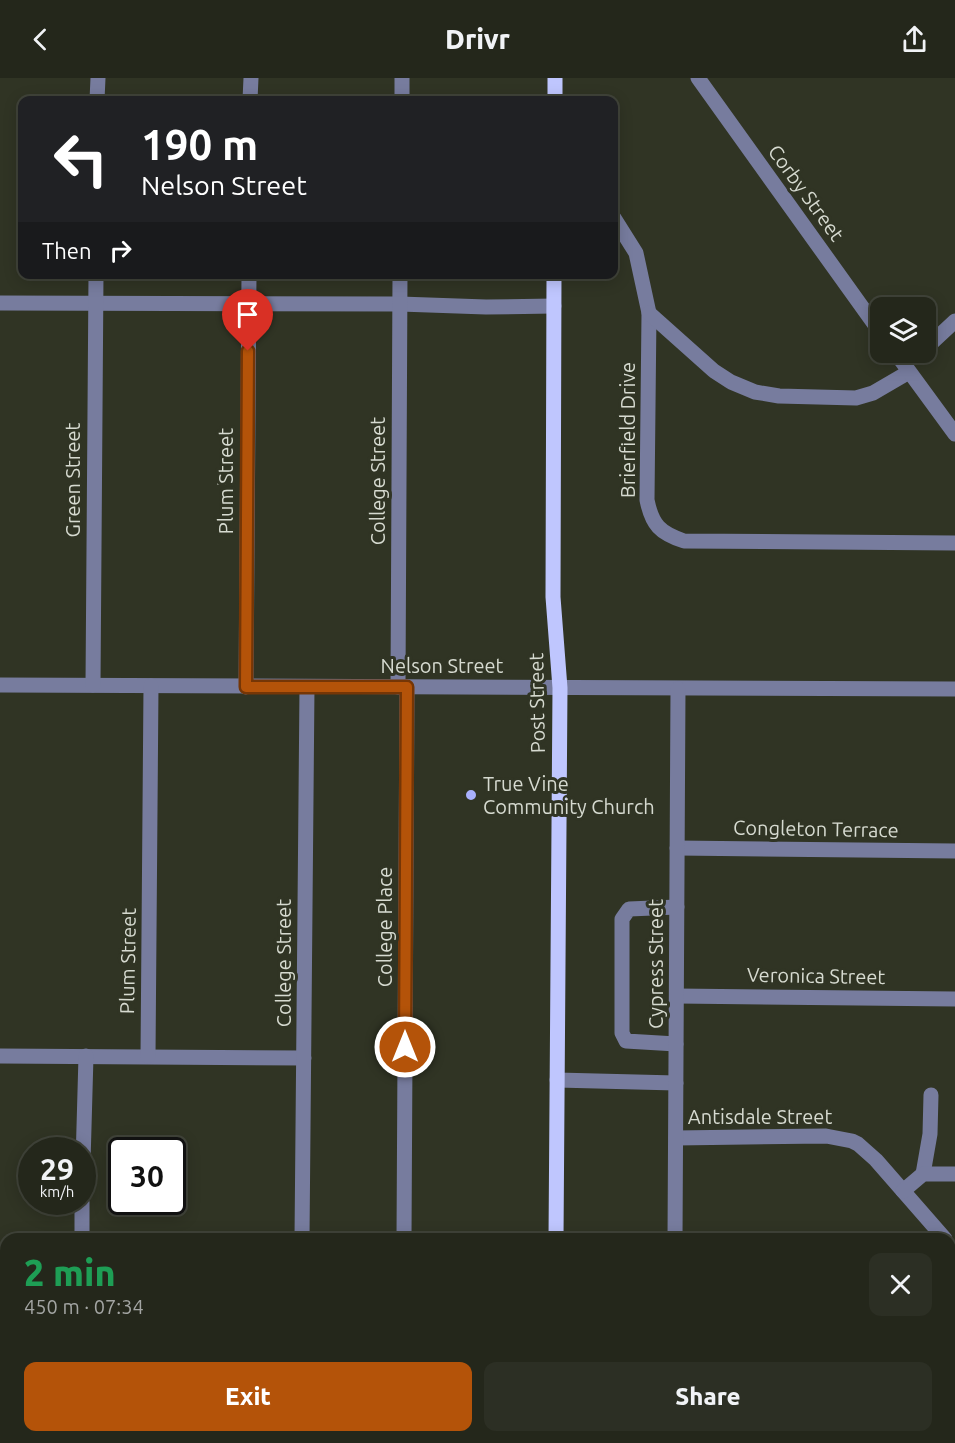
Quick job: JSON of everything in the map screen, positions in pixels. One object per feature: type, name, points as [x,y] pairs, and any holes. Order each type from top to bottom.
[{"type":"main road","points":[[555,78],[555,96]]},
{"type":"main road","name":"Post Street","points":[[554,279],[553,597],[560,688],[556,1233]]},
{"type":"street","points":[[97,96],[98,78]]},
{"type":"street","points":[[250,78],[250,96]]},
{"type":"street","points":[[402,78],[402,96]]},
{"type":"street","name":"Corby Street","points":[[703,80],[870,318]]},
{"type":"street","name":"Brierfield Drive","points":[[618,224],[636,253],[649,313],[647,500],[650,515],[658,528],[670,537],[684,541],[955,543]]},
{"type":"street","name":"Green Street","points":[[93,685],[96,279]]},
{"type":"street","name":"Plum Street","points":[[246,687],[249,279]]},
{"type":"street","name":"College Street","points":[[400,279],[403,687]]},
{"type":"street","points":[[0,303],[554,306]]},
{"type":"street","points":[[649,313],[714,370],[731,382],[755,392],[779,396],[856,398],[873,393],[912,363]]},
{"type":"street","points":[[936,339],[955,321]]},
{"type":"street","points":[[903,363],[955,434]]},
{"type":"street","name":"Nelson Street","points":[[0,685],[955,689]]},
{"type":"street","name":"Plum Street","points":[[148,1056],[151,686]]},
{"type":"street","name":"College Street","points":[[302,1233],[307,687]]},
{"type":"street","name":"College Place","points":[[403,687],[404,1233]]},
{"type":"street","name":"Cypress Street","points":[[675,1233],[678,689]]},
{"type":"street","name":"Congleton Terrace","points":[[677,848],[955,851]]},
{"type":"street","points":[[676,1044],[626,1041],[622,1033],[622,920],[629,909],[677,907]]},
{"type":"street","name":"Veronica Street","points":[[677,996],[955,999]]},
{"type":"street","points":[[0,1056],[304,1058]]},
{"type":"street","points":[[84,1137],[86,1056]]},
{"type":"street","points":[[558,1080],[676,1083]]},
{"type":"street","points":[[903,1191],[923,1174],[930,1134],[931,1095]]},
{"type":"street","name":"Antisdale Street","points":[[676,1138],[840,1138],[858,1144],[876,1160],[940,1233]]},
{"type":"street","points":[[923,1174],[955,1174]]},
{"type":"street","points":[[82,1215],[82,1233]]},
{"type":"path","points":[[217,484],[231,484]]},
{"type":"place","name":"True Vine Community Church","points":[[471,795]]},
{"type":"route","points":[[248,351],[246,687],[407,687],[405,1047]]}]
